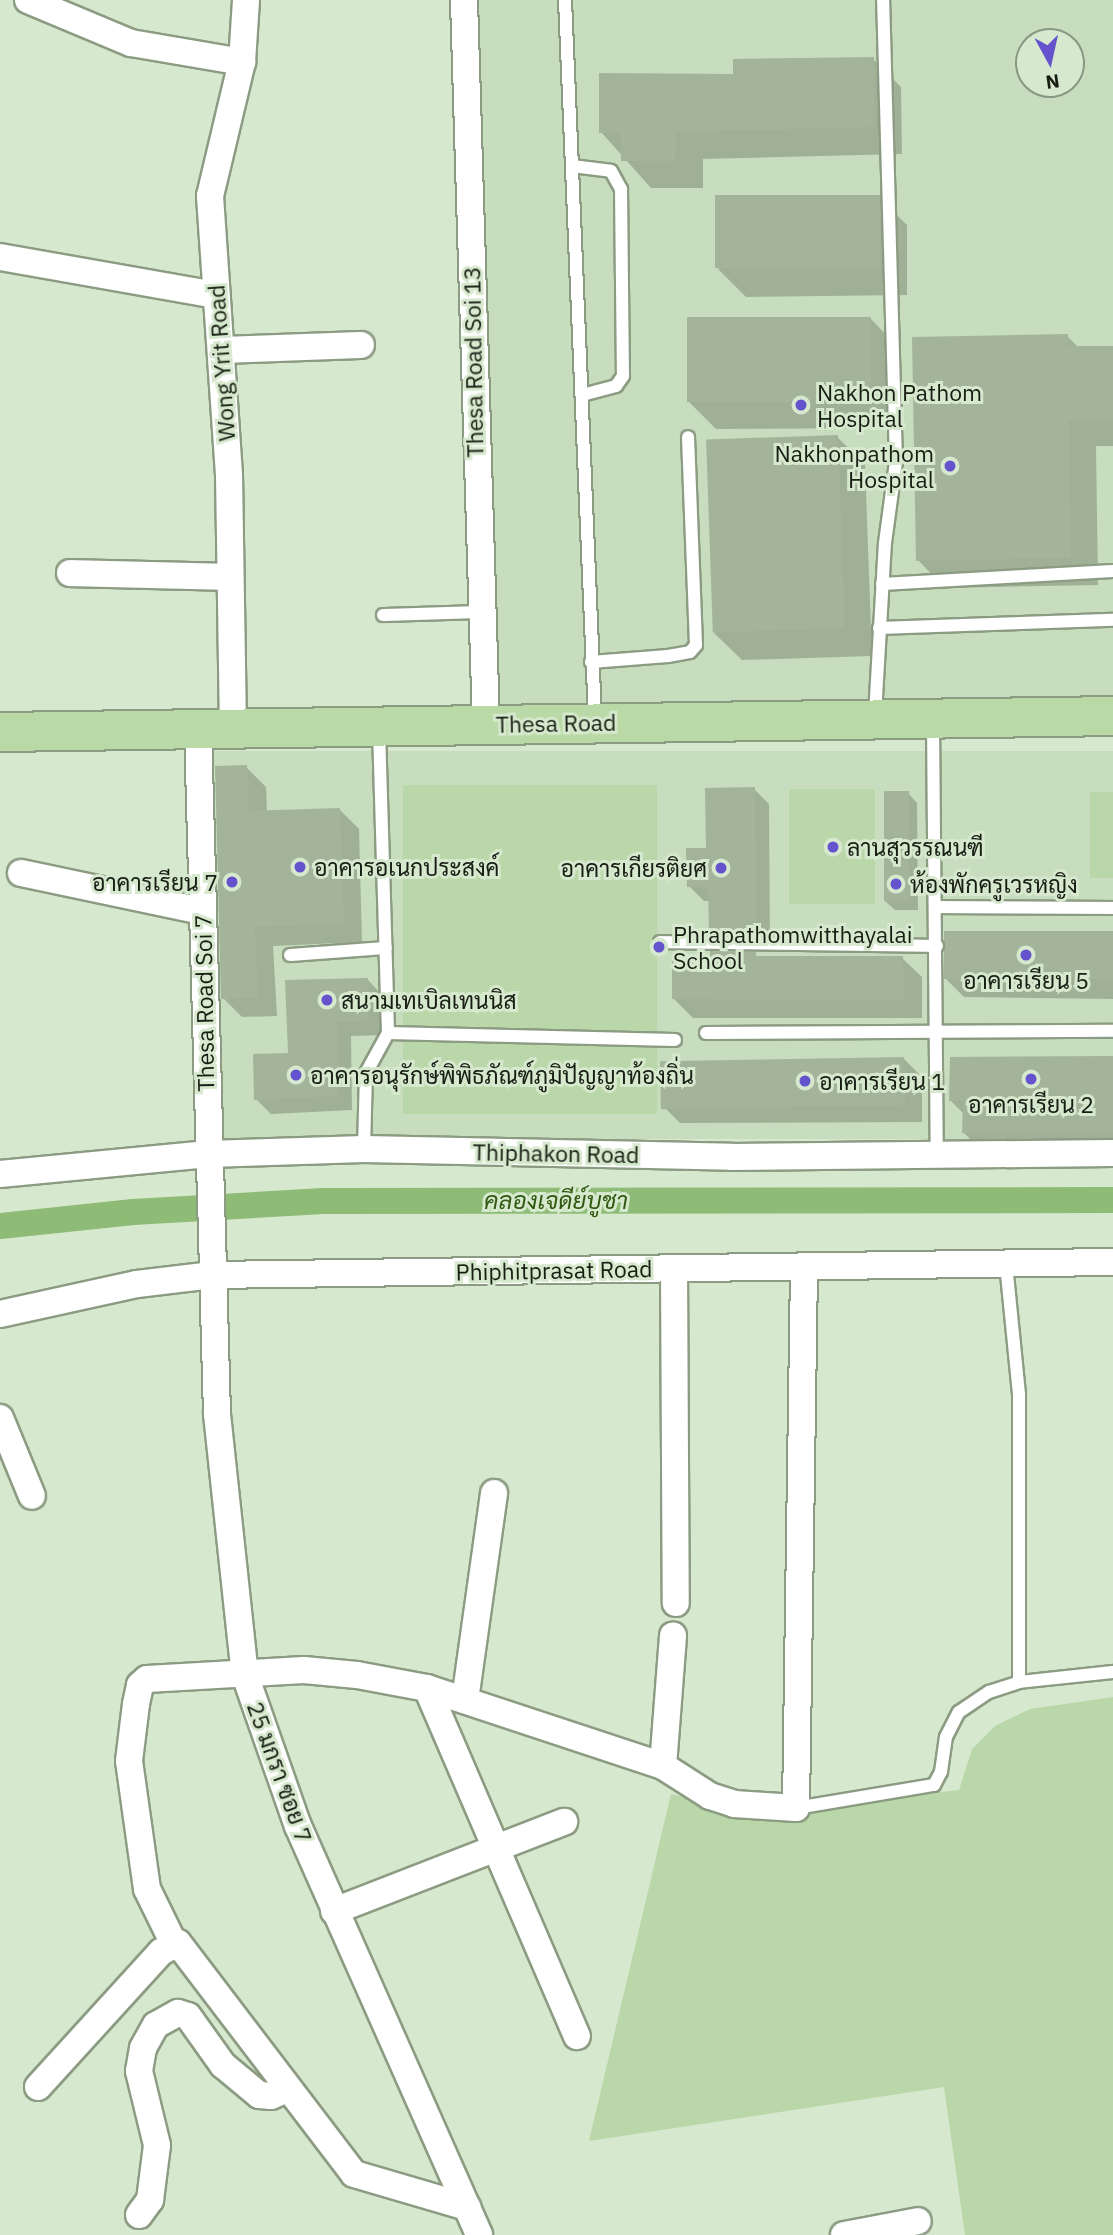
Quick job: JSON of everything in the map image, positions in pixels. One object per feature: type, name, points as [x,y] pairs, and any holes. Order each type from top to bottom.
[{"type":"main road","name":"Thesa Road","points":[[5,732],[1113,716]]},
{"type":"street","points":[[27,0],[141,46],[242,62]]},
{"type":"street","name":"Wong Yrit Road","points":[[216,729],[230,577],[222,350],[210,196],[242,62],[246,0]]},
{"type":"street","name":"Thesa Road Soi 13","points":[[464,0],[486,724]]},
{"type":"street","points":[[0,257],[216,295]]},
{"type":"street","points":[[222,350],[361,345]]},
{"type":"street","points":[[70,573],[230,577]]},
{"type":"street","name":"Thesa Road Soi 7","points":[[212,1264],[202,911],[216,729]]},
{"type":"street","points":[[21,873],[202,911]]},
{"type":"street","name":"Thiphakon Road","points":[[0,1174],[208,1166],[364,1149],[937,1156],[1113,1153]]},
{"type":"street","name":"Phiphitprasat Road","points":[[0,1314],[137,1284],[212,1264],[674,1268],[1113,1262]]},
{"type":"street","name":"25 มกรา ซอย 7","points":[[212,1264],[217,1413],[245,1675],[334,1911],[479,2235]]},
{"type":"street","points":[[467,2207],[355,2174],[287,2089],[193,1960],[173,1942],[147,1889],[132,1786],[129,1761],[140,1685],[148,1679],[304,1670],[427,1688],[663,1766],[710,1796],[734,1804],[796,1808],[804,1266]]},
{"type":"street","points":[[674,1268],[676,1603]]},
{"type":"street","points":[[0,1418],[32,1496]]},
{"type":"street","points":[[465,1700],[494,1493]]},
{"type":"street","points":[[663,1766],[673,1635]]},
{"type":"street","points":[[427,1688],[577,2036]]},
{"type":"street","points":[[334,1911],[564,1822]]},
{"type":"street","points":[[38,2087],[173,1942]]},
{"type":"street","points":[[139,2215],[150,2200],[157,2145],[139,2071],[143,2048],[156,2025],[178,2013],[188,2016],[223,2065],[259,2095],[271,2096],[287,2089]]},
{"type":"street","points":[[844,2235],[918,2221]]},
{"type":"lane","points":[[565,0],[595,722]]},
{"type":"lane","points":[[875,719],[882,584],[897,462],[883,0]]},
{"type":"lane","points":[[572,166],[611,171],[621,189],[623,376],[617,386],[583,396]]},
{"type":"lane","points":[[591,662],[668,656],[690,652],[696,645],[688,437]]},
{"type":"lane","points":[[882,584],[1113,571]]},
{"type":"lane","points":[[383,615],[481,612]]},
{"type":"lane","points":[[879,628],[1113,620]]},
{"type":"lane","points":[[933,719],[938,1032],[937,1156]]},
{"type":"lane","points":[[364,1149],[366,1073],[388,1033],[379,726]]},
{"type":"lane","points":[[935,906],[1113,908]]},
{"type":"lane","points":[[660,942],[937,946]]},
{"type":"lane","points":[[290,955],[386,948]]},
{"type":"lane","points":[[706,1033],[1113,1031]]},
{"type":"lane","points":[[388,1033],[675,1040]]},
{"type":"lane","points":[[1006,1264],[1020,1433],[1019,1682]]},
{"type":"lane","points":[[796,1808],[934,1785],[941,1772],[946,1737],[959,1712],[989,1692],[1019,1682],[1113,1672]]},
{"type":"shaded area","name":"Nakhon Pathom Hospital","points":[[478,0],[1113,0],[1113,701],[496,707]]},
{"type":"shaded area","name":"Phrapathomwitthayalai School","points":[[198,751],[1113,751],[1113,1139],[198,1139]]},
{"type":"shaded area","points":[[403,785],[657,785],[657,1114],[403,1114]]},
{"type":"shaded area","name":"ลานสุวรรณนฑี","points":[[789,789],[875,789],[875,904],[789,904]]},
{"type":"shaded area","points":[[1090,792],[1113,792],[1113,878],[1090,878]]},
{"type":"shaded area","points":[[1113,1697],[1113,2235],[965,2235],[944,2087],[589,2141],[671,1794],[724,1807],[777,1810],[959,1790],[972,1749],[995,1726],[1030,1709]]},
{"type":"building","points":[[874,57],[875,127],[676,132],[675,161],[621,161],[621,133],[599,133],[599,73],[733,74],[733,59]]},
{"type":"building","points":[[715,195],[880,195],[880,268],[715,268]]},
{"type":"building","points":[[687,317],[871,317],[871,402],[687,402]]},
{"type":"building","points":[[1068,334],[1068,346],[1113,346],[1113,419],[1069,419],[1071,558],[916,561],[912,337]]},
{"type":"building","points":[[838,435],[845,628],[713,632],[706,440]]},
{"type":"building","points":[[247,765],[249,811],[340,808],[344,923],[255,927],[258,997],[221,999],[215,766]]},
{"type":"building","name":"อาคารเกียรติยศ","points":[[755,787],[756,935],[709,934],[708,887],[687,887],[686,848],[706,848],[705,788]]},
{"type":"building","points":[[884,791],[909,791],[909,901],[884,901]]},
{"type":"building","name":"อาคารเรียน 5","points":[[944,931],[1113,931],[1113,979],[944,979]]},
{"type":"building","points":[[710,951],[756,952],[756,956],[903,956],[904,1000],[672,999],[672,956],[710,956]]},
{"type":"building","points":[[368,978],[369,1021],[337,1022],[338,1096],[254,1100],[253,1054],[288,1053],[285,980]]},
{"type":"building","name":"อาคารเรียน 2","points":[[1113,1056],[1113,1133],[962,1133],[963,1101],[949,1101],[950,1057]]},
{"type":"building","name":"อาคารเรียน 1","points":[[904,1057],[905,1105],[661,1109],[660,1061]]},
{"type":"waterway","name":"คลองเจดีย์บูชา","points":[[0,1226],[133,1212],[323,1201],[1113,1200]]},
{"type":"place","name":"Nakhon Pathom Hospital","points":[[801,405]]},
{"type":"place","name":"Nakhonpathom Hospital","points":[[950,466]]},
{"type":"place","name":"ลานสุวรรณนฑี","points":[[833,847]]},
{"type":"place","name":"อาคารอเนกประสงค์","points":[[300,867]]},
{"type":"place","name":"อาคารเกียรติยศ","points":[[721,868]]},
{"type":"place","name":"อาคารเรียน 7","points":[[232,882]]},
{"type":"place","name":"ห้องพักครูเวรหญิง","points":[[896,884]]},
{"type":"place","name":"Phrapathomwitthayalai School","points":[[659,947]]},
{"type":"place","name":"อาคารเรียน 5","points":[[1026,955]]},
{"type":"place","name":"สนามเทเบิลเทนนิส","points":[[327,1000]]},
{"type":"place","name":"อาคารอนุรักษ์พิพิธภัณฑ์ภูมิปัญญาท้องถิ่น","points":[[296,1075]]},
{"type":"place","name":"อาคารเรียน 2","points":[[1031,1079]]},
{"type":"place","name":"อาคารเรียน 1","points":[[805,1081]]}]
